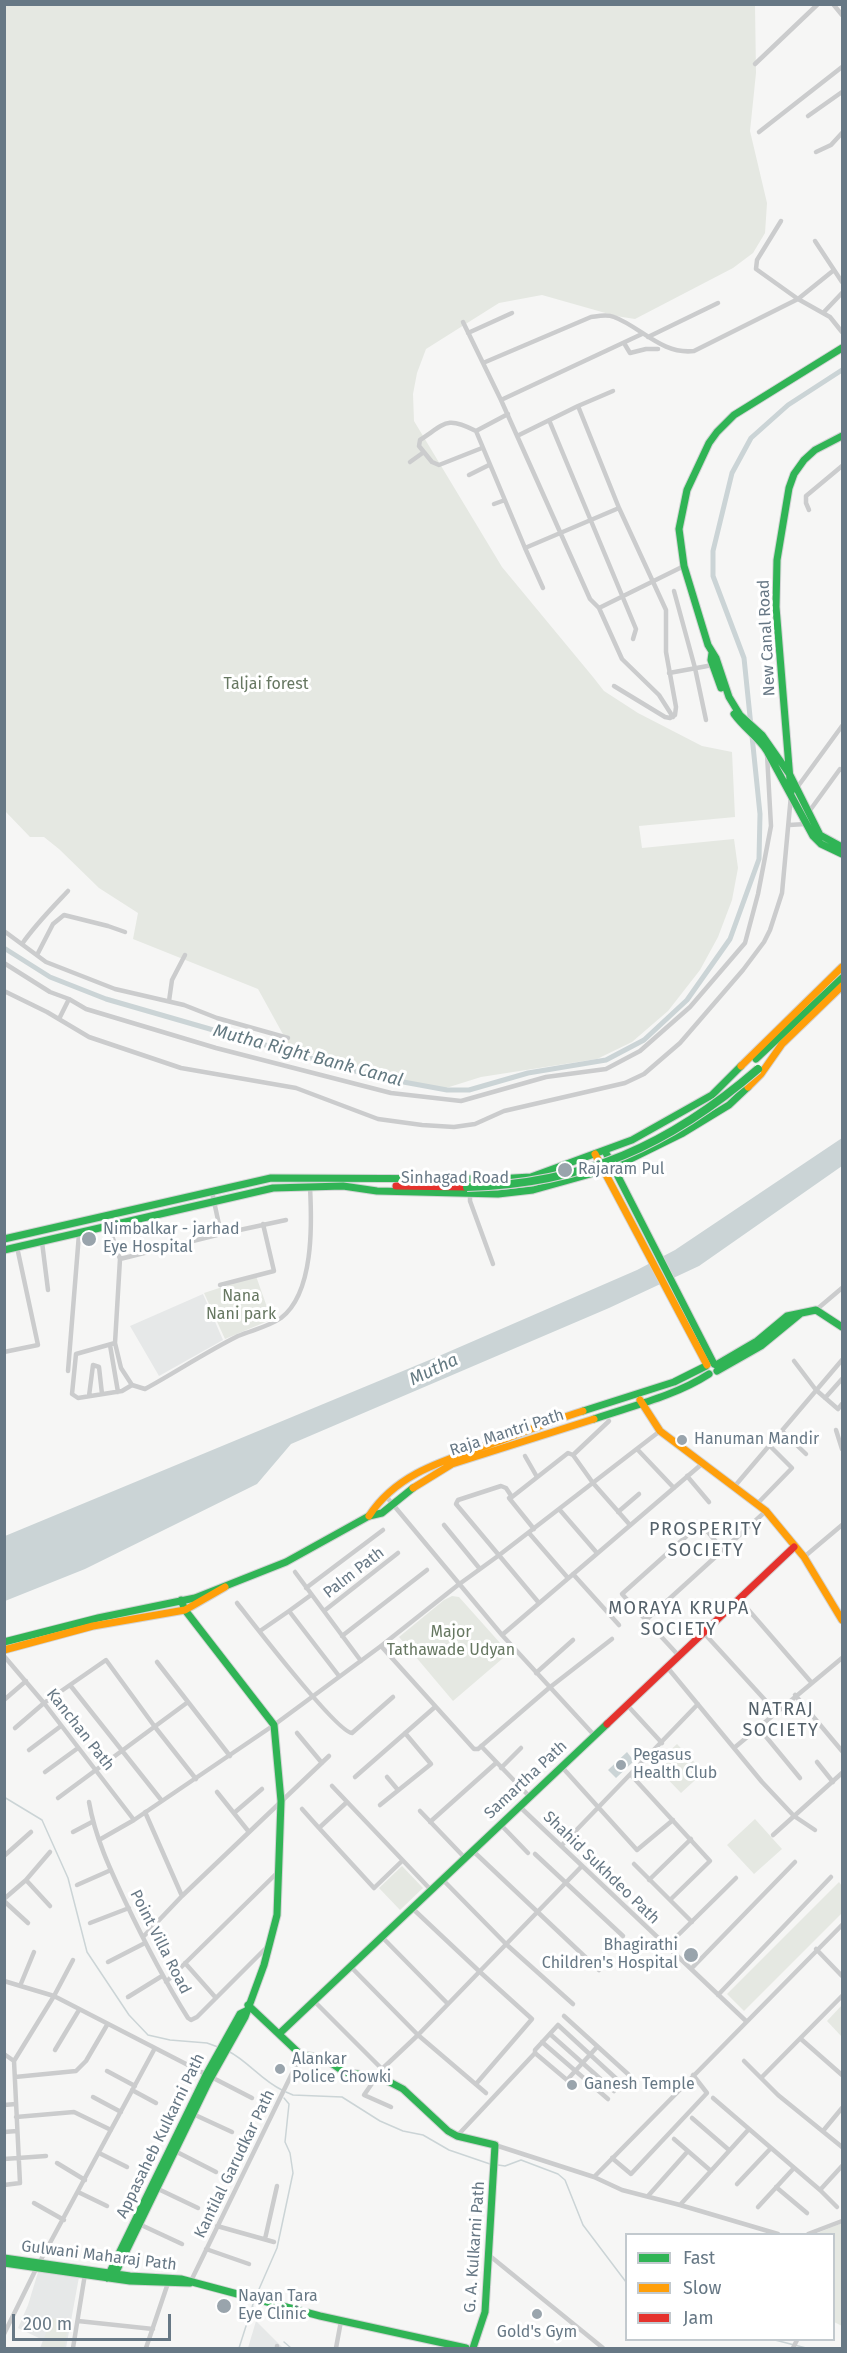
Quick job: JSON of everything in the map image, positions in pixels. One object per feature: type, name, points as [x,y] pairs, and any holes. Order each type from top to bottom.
[{"type":"street","points":[[755,64],[818,4]]},
{"type":"street","points":[[833,4],[843,15]]},
{"type":"street","points":[[759,132],[843,67]]},
{"type":"street","points":[[808,116],[843,92]]},
{"type":"street","points":[[816,152],[831,145],[843,133]]},
{"type":"street","points":[[781,221],[755,267],[758,272],[798,299],[830,317],[843,332]]},
{"type":"street","points":[[815,241],[843,282]]},
{"type":"street","points":[[483,363],[591,317],[602,315],[614,316],[642,334],[682,352],[694,351],[798,299],[834,270]]},
{"type":"street","points":[[823,313],[843,293]]},
{"type":"street","points":[[648,337],[718,303]]},
{"type":"street","points":[[468,333],[513,313]]},
{"type":"street","points":[[463,322],[508,414],[590,599],[599,608],[622,659],[659,695],[673,717]]},
{"type":"street","points":[[501,400],[642,334]]},
{"type":"street","points":[[624,343],[630,353],[658,349]]},
{"type":"street","points":[[843,348],[734,416],[709,443],[692,476],[682,507],[679,529],[684,566],[712,653],[713,665],[727,702],[743,723],[761,737],[790,775],[806,824],[813,837],[821,844],[843,854]]},
{"type":"street","points":[[517,436],[613,391]]},
{"type":"street","points":[[579,406],[619,508],[666,610],[666,652],[677,710],[673,717]]},
{"type":"street","points":[[476,430],[508,414]]},
{"type":"street","points":[[549,420],[636,629],[633,639]]},
{"type":"street","points":[[482,448],[439,465],[432,462],[419,446],[420,440],[451,422],[457,421],[476,430],[543,588]]},
{"type":"street","name":"New Canal Road","points":[[790,775],[776,607],[777,560],[789,488],[794,474],[815,450],[843,436]]},
{"type":"street","points":[[410,462],[424,452]]},
{"type":"street","points":[[469,475],[489,465]]},
{"type":"street","points":[[809,510],[806,496],[843,466]]},
{"type":"street","points":[[494,504],[505,500]]},
{"type":"street","points":[[525,549],[619,508]]},
{"type":"street","points":[[599,608],[684,566]]},
{"type":"street","points":[[674,591],[695,668],[706,720]]},
{"type":"street","points":[[666,610],[674,609],[680,613]]},
{"type":"street","points":[[712,653],[716,658],[729,697],[743,723]]},
{"type":"street","points":[[669,673],[713,665]]},
{"type":"street","points":[[615,686],[665,717],[673,717]]},
{"type":"street","points":[[4,991],[59,1019],[88,1037],[181,1068],[296,1088],[369,1116],[422,1125],[454,1127],[475,1124],[504,1111],[625,1083],[655,1066],[680,1043],[729,987],[767,936],[782,893],[795,790],[843,726]]},
{"type":"street","points":[[761,737],[767,751],[795,790],[820,835],[843,847]]},
{"type":"street","points":[[4,963],[50,992],[86,1009],[216,1048],[391,1093],[461,1101],[546,1077],[606,1069],[640,1051],[690,1007],[745,943],[758,894],[771,826],[767,751]]},
{"type":"street","points":[[808,813],[840,769],[843,770]]},
{"type":"street","points":[[789,825],[806,824]]},
{"type":"street","points":[[22,944],[68,891]]},
{"type":"street","points":[[52,908],[64,915],[125,932]]},
{"type":"street","points":[[38,955],[53,924],[64,915]]},
{"type":"street","points":[[4,931],[46,962],[115,989],[169,1001],[217,1018],[288,1038]]},
{"type":"street","points":[[169,1001],[172,980],[185,955]]},
{"type":"street","name":"Sinhagad Road","points":[[4,1239],[271,1178],[518,1179],[595,1155],[632,1140],[712,1095],[843,967]]},
{"type":"street","points":[[745,1064],[770,1048],[843,978]]},
{"type":"street","name":"Sinhagad Road","points":[[468,1191],[516,1193],[569,1181],[612,1168],[682,1133],[729,1105],[761,1074],[782,1044],[843,986]]},
{"type":"street","points":[[59,1019],[69,999]]},
{"type":"street","points":[[4,1250],[273,1188],[343,1186],[468,1191],[533,1184],[630,1153],[710,1110],[728,1096],[782,1044]]},
{"type":"street","points":[[605,1151],[630,1209],[712,1367]]},
{"type":"street","points":[[595,1155],[630,1209]]},
{"type":"street","points":[[112,1344],[132,1385],[145,1389],[239,1336],[282,1318],[296,1300],[309,1265],[310,1187]]},
{"type":"street","points":[[468,1191],[470,1202],[494,1264]]},
{"type":"street","points":[[212,1192],[221,1233]]},
{"type":"street","points":[[120,1259],[221,1233],[286,1220]]},
{"type":"street","points":[[220,1286],[274,1271],[263,1224]]},
{"type":"street","points":[[109,1227],[120,1259],[112,1344],[118,1392]]},
{"type":"street","points":[[68,1371],[79,1234]]},
{"type":"street","points":[[42,1242],[48,1290]]},
{"type":"street","points":[[4,1352],[38,1345],[17,1247]]},
{"type":"street","points":[[369,1515],[385,1495],[411,1475],[428,1467],[556,1420],[659,1388],[712,1367],[736,1362],[769,1342],[802,1312],[816,1310],[843,1288]]},
{"type":"street","points":[[816,1310],[843,1327]]},
{"type":"street","points":[[112,1344],[76,1354],[72,1394],[78,1398],[118,1392],[132,1385]]},
{"type":"street","points":[[734,1486],[843,1360]]},
{"type":"street","points":[[794,1361],[816,1390],[837,1409],[843,1404]]},
{"type":"street","points":[[89,1396],[93,1365],[99,1367],[102,1394]]},
{"type":"street","name":"Raja Mantri Path","points":[[4,1642],[98,1618],[195,1598],[227,1586],[286,1562],[369,1515],[382,1513],[419,1483],[452,1464],[642,1403],[698,1381],[712,1367]]},
{"type":"street","points":[[825,1398],[843,1379]]},
{"type":"street","points":[[638,1394],[660,1431],[766,1511],[804,1557],[841,1614]]},
{"type":"street","points":[[535,1528],[532,1530],[509,1498],[568,1454],[573,1455],[609,1421]]},
{"type":"street","points":[[836,1430],[841,1438],[843,1449]]},
{"type":"street","points":[[99,1840],[134,1820],[274,1725],[381,1646],[660,1431]]},
{"type":"street","points":[[782,1431],[806,1454]]},
{"type":"street","points":[[757,1504],[792,1468],[769,1445]]},
{"type":"street","points":[[637,1449],[674,1488]]},
{"type":"street","points":[[573,1455],[593,1483],[630,1526]]},
{"type":"street","points":[[525,1456],[537,1477]]},
{"type":"street","points":[[502,1635],[703,1462]]},
{"type":"street","points":[[687,1476],[710,1502]]},
{"type":"street","points":[[512,1497],[506,1488],[501,1486],[458,1500],[456,1504],[539,1603]]},
{"type":"street","points":[[618,1512],[639,1494]]},
{"type":"street","points":[[385,1495],[458,1585],[594,1735]]},
{"type":"street","points":[[559,1509],[597,1553]]},
{"type":"street","points":[[646,1620],[766,1511]]},
{"type":"street","points":[[444,1525],[480,1569]]},
{"type":"street","points":[[679,1656],[622,1594],[699,1525],[702,1525],[723,1550]]},
{"type":"street","points":[[804,1557],[843,1525]]},
{"type":"street","points":[[306,1588],[383,1530]]},
{"type":"street","points":[[529,1533],[568,1578]]},
{"type":"street","name":"Samartha Path","points":[[279,2034],[349,1965],[794,1547]]},
{"type":"street","name":"Palm Path","points":[[324,1611],[398,1553]]},
{"type":"street","points":[[342,1636],[427,1570]]},
{"type":"street","points":[[295,1572],[361,1661]]},
{"type":"street","points":[[573,1574],[619,1625]]},
{"type":"street","name":"Raja Mantri Path","points":[[4,1650],[93,1626],[185,1610],[222,1591],[227,1586]]},
{"type":"street","points":[[260,1631],[311,1595]]},
{"type":"street","points":[[739,1599],[811,1682]]},
{"type":"street","points":[[181,1600],[185,1610],[274,1725]]},
{"type":"street","points":[[237,1603],[312,1696],[348,1733],[393,1697]]},
{"type":"street","points":[[289,1611],[339,1676]]},
{"type":"street","points":[[703,1632],[776,1712]]},
{"type":"street","points":[[381,1646],[469,1747],[474,1749],[481,1746],[549,1688],[612,1639]]},
{"type":"street","points":[[536,1673],[573,1640]]},
{"type":"street","name":"Kanchan Path","points":[[4,1656],[44,1703],[134,1820]]},
{"type":"street","points":[[734,1748],[795,1695],[843,1658]]},
{"type":"street","points":[[15,1728],[44,1703],[106,1660],[196,1779]]},
{"type":"street","points":[[157,1662],[230,1756]]},
{"type":"street","points":[[667,1667],[794,1816],[815,1830]]},
{"type":"street","points":[[4,1700],[26,1681]]},
{"type":"street","points":[[70,1685],[162,1801]]},
{"type":"street","points":[[795,1695],[843,1751]]},
{"type":"street","points":[[58,1798],[188,1702]]},
{"type":"street","points":[[561,1846],[698,1704]]},
{"type":"street","points":[[627,1705],[662,1743]]},
{"type":"street","points":[[355,1777],[435,1707]]},
{"type":"street","name":"Appasaheb Kulkarni Path","points":[[111,2275],[240,2014],[247,2008],[270,1944],[277,1915],[281,1801],[274,1725]]},
{"type":"street","points":[[29,1750],[61,1726]]},
{"type":"street","points":[[758,1727],[800,1778]]},
{"type":"street","points":[[297,1732],[322,1763]]},
{"type":"street","points":[[380,1805],[431,1764],[405,1733]]},
{"type":"street","points":[[481,1746],[529,1796]]},
{"type":"street","points":[[45,1772],[78,1748]]},
{"type":"street","points":[[501,1768],[521,1748]]},
{"type":"street","points":[[108,1962],[144,1940],[182,1896],[329,1756]]},
{"type":"street","points":[[817,1762],[833,1782]]},
{"type":"street","points":[[430,1822],[496,1763]]},
{"type":"street","points":[[561,1766],[639,1851],[673,1820]]},
{"type":"street","points":[[773,1835],[843,1773]]},
{"type":"street","points":[[631,1775],[710,1861],[669,1900]]},
{"type":"street","points":[[387,1777],[398,1790]]},
{"type":"street","points":[[332,1786],[431,1890]]},
{"type":"street","points":[[234,1813],[262,1789]]},
{"type":"street","points":[[217,1792],[249,1832]]},
{"type":"street","name":"Point Villa Road","points":[[89,1802],[92,1822],[111,1870],[165,1982],[188,2018],[191,2020],[216,1998],[270,1944]]},
{"type":"street","points":[[318,1828],[347,1802]]},
{"type":"street","name":"Shahid Sukhdeo Path","points":[[519,1806],[746,2022]]},
{"type":"street","points":[[302,1809],[374,1888],[402,1861]]},
{"type":"street","points":[[420,1811],[464,1857]]},
{"type":"street","points":[[146,1812],[182,1896]]},
{"type":"street","points":[[73,1832],[92,1822]]},
{"type":"street","points":[[500,1824],[528,1853]]},
{"type":"street","points":[[4,1856],[31,1832]]},
{"type":"street","points":[[649,1880],[691,1839]]},
{"type":"street","points":[[472,1850],[598,1970]]},
{"type":"street","points":[[28,1923],[4,1900],[26,1880],[50,1852]]},
{"type":"street","points":[[535,1854],[623,1936]]},
{"type":"street","points":[[691,1969],[795,1862]]},
{"type":"street","points":[[634,1864],[692,1922]]},
{"type":"street","points":[[391,2107],[364,2095],[375,2076],[418,2036],[582,1866]]},
{"type":"street","points":[[77,1885],[111,1870]]},
{"type":"street","points":[[165,1982],[279,1871]]},
{"type":"street","points":[[718,1995],[831,1877]]},
{"type":"street","points":[[667,1947],[736,1878]]},
{"type":"street","points":[[442,1879],[507,1945],[573,2004]]},
{"type":"street","points":[[26,1880],[50,1906]]},
{"type":"street","points":[[90,1923],[129,1908]]},
{"type":"street","points":[[412,1908],[532,2019],[476,2084]]},
{"type":"street","points":[[594,2177],[816,1949],[843,1925]]},
{"type":"street","points":[[381,1936],[448,2004]]},
{"type":"street","points":[[816,1949],[843,1976]]},
{"type":"street","points":[[20,1986],[34,1952]]},
{"type":"street","points":[[4,2185],[20,2183],[14,2061],[73,1960]]},
{"type":"street","points":[[185,1964],[216,1998]]},
{"type":"street","points":[[349,1965],[418,2036],[486,2093]]},
{"type":"street","points":[[128,1996],[162,1976]]},
{"type":"street","points":[[4,1981],[54,1996],[252,2098]]},
{"type":"street","points":[[761,2078],[843,1996]]},
{"type":"street","points":[[314,2000],[382,2069]]},
{"type":"street","points":[[247,2008],[301,2055],[324,2058],[344,2072],[375,2076],[403,2089],[457,2136],[495,2145],[594,2177],[622,2190],[771,2233]]},
{"type":"street","points":[[55,2050],[79,2010]]},
{"type":"street","points":[[564,2016],[629,2075]]},
{"type":"street","points":[[15,2077],[76,2071],[86,2061],[107,2025]]},
{"type":"street","points":[[457,2136],[535,2053],[535,2050],[558,2025],[621,2083]]},
{"type":"street","points":[[550,2034],[614,2091]]},
{"type":"street","points":[[801,2038],[843,2074]]},
{"type":"street","points":[[542,2042],[608,2099]]},
{"type":"street","points":[[535,2053],[567,2080],[597,2047]]},
{"type":"street","points":[[4,2334],[38,2265],[155,2048]]},
{"type":"street","points":[[4,2054],[14,2061]]},
{"type":"street","name":"Kantilal Garudkar Path","points":[[190,2283],[301,2055]]},
{"type":"street","points":[[744,2061],[778,2095],[843,2147]]},
{"type":"street","points":[[107,2071],[156,2103]]},
{"type":"street","points":[[612,2158],[631,2174],[707,2093],[693,2075]]},
{"type":"street","name":"Appasaheb Kulkarni Path","points":[[111,2275],[139,2224],[154,2187],[175,2151],[209,2076]]},
{"type":"street","points":[[93,2097],[121,2112]]},
{"type":"street","points":[[712,2098],[820,2190],[837,2208]]},
{"type":"street","points":[[4,2105],[16,2104]]},
{"type":"street","points":[[823,2131],[843,2108]]},
{"type":"street","points":[[16,2117],[74,2112],[111,2130]]},
{"type":"street","points":[[193,2114],[232,2132]]},
{"type":"street","points":[[692,2118],[729,2150]]},
{"type":"street","points":[[680,2205],[749,2129]]},
{"type":"street","points":[[4,2132],[17,2131]]},
{"type":"street","points":[[674,2139],[711,2171]]},
{"type":"street","name":"G. A. Kulkarni Path","points":[[473,2349],[485,2312],[495,2145]]},
{"type":"street","points":[[737,2184],[771,2148]]},
{"type":"street","points":[[175,2151],[216,2172]]},
{"type":"street","points":[[648,2197],[688,2151]]},
{"type":"street","points":[[99,2153],[127,2168]]},
{"type":"street","points":[[4,2159],[46,2156]]},
{"type":"street","points":[[57,2163],[85,2180]]},
{"type":"street","points":[[820,2190],[843,2166]]},
{"type":"street","points":[[758,2207],[794,2168]]},
{"type":"street","points":[[265,2239],[277,2186]]},
{"type":"street","points":[[154,2187],[198,2208]]},
{"type":"street","points":[[777,2187],[807,2213]]},
{"type":"street","points":[[78,2192],[107,2206]]},
{"type":"street","points":[[34,2203],[64,2220]]},
{"type":"street","points":[[812,2233],[843,2221]]},
{"type":"street","points":[[139,2224],[182,2244]]},
{"type":"street","points":[[218,2226],[274,2242]]},
{"type":"street","points":[[206,2249],[249,2264]]},
{"type":"street","points":[[490,2256],[603,2349]]},
{"type":"street","name":"Gulwani Maharaj Path","points":[[4,2258],[86,2272],[168,2283],[190,2283],[465,2349]]},
{"type":"street","name":"Gulwani Maharaj Path","points":[[4,2263],[38,2265]]},
{"type":"street","points":[[73,2349],[86,2272]]},
{"type":"street","name":"Gulwani Maharaj Path","points":[[111,2275],[182,2278],[190,2283]]},
{"type":"street","points":[[146,2349],[168,2283]]},
{"type":"street","points":[[78,2320],[153,2329]]},
{"type":"street","points":[[336,2349],[341,2320]]},
{"type":"shaded area","points":[[203,1294],[223,1340],[159,1376],[130,1326]]},
{"type":"shaded area","points":[[39,2269],[79,2277],[66,2348],[40,2348],[43,2340],[18,2328]]},
{"type":"shaded area","points":[[256,2321],[283,2348],[248,2348]]},
{"type":"green space","name":"Taljai forest","points":[[4,5],[755,5],[756,73],[750,131],[767,203],[765,233],[753,253],[733,268],[635,319],[616,316],[542,295],[499,303],[426,349],[417,373],[413,394],[414,421],[502,567],[604,691],[638,713],[702,746],[732,752],[735,817],[639,826],[642,848],[734,839],[738,868],[732,900],[718,937],[700,970],[668,1011],[632,1042],[597,1059],[481,1077],[446,1088],[414,1085],[290,1047],[258,989],[133,939],[138,913],[99,888],[44,837],[30,837],[5,811]]},
{"type":"green space","name":"Nana Nani park","points":[[256,1276],[268,1310],[275,1318],[225,1339],[204,1293]]},
{"type":"green space","name":"Major Tathawade Udyan","points":[[452,1596],[459,1597],[509,1653],[453,1701],[399,1637]]},
{"type":"green space","points":[[677,1744],[704,1772],[681,1793],[654,1765]]},
{"type":"green space","points":[[755,1819],[782,1849],[754,1874],[727,1845]]},
{"type":"green space","points":[[402,1866],[423,1888],[400,1910],[379,1888]]},
{"type":"green space","points":[[839,1882],[842,1886],[842,1913],[744,2011],[727,1994]]},
{"type":"green space","points":[[842,2005],[842,2037],[827,2021]]},
{"type":"green space","points":[[842,2223],[842,2326],[835,2322],[835,2233],[817,2233]]},
{"type":"green space","points":[[51,2318],[69,2321],[64,2348],[41,2348]]},
{"type":"water","name":"Mutha","points":[[842,1138],[842,1166],[699,1266],[609,1308],[291,1444],[257,1484],[85,1569],[5,1601],[5,1536],[439,1356],[637,1270],[675,1250]]},
{"type":"water","name":"Pegasus Health Club","points":[[627,1752],[634,1761],[616,1778],[608,1770]]},
{"type":"waterway","name":"Mutha Right Bank Canal","points":[[4,948],[50,977],[106,999],[376,1077],[447,1090],[469,1090],[528,1073],[606,1060],[644,1040],[687,1000],[730,939],[759,859],[760,814],[744,658],[713,576],[713,551],[732,473],[751,438],[788,405],[842,370]]},
{"type":"waterway","points":[[4,1797],[42,1820],[68,1878],[87,1952],[129,2015],[148,2035],[170,2040],[207,2043],[218,2047]]},
{"type":"waterway","points":[[228,2051],[282,2090]]},
{"type":"waterway","points":[[286,2092],[293,2095],[342,2097],[380,2121],[403,2131],[423,2135],[449,2150],[490,2164]]},
{"type":"waterway","points":[[256,2296],[277,2248],[293,2173],[290,2153],[285,2142],[289,2104],[284,2098]]},
{"type":"waterway","points":[[498,2165],[505,2166],[521,2160],[558,2174],[565,2180],[583,2225],[625,2281]]},
{"type":"waterway","points":[[239,2348],[254,2301]]},
{"type":"waterway","points":[[253,2307],[258,2314]]},
{"type":"waterway","points":[[779,2341],[806,2348]]},
{"type":"waterway","points":[[284,2342],[291,2348]]},
{"type":"traffic: fast","points":[[842,348],[734,415],[717,432],[709,443],[687,490],[679,529],[684,566],[708,645],[716,658],[729,697],[740,715],[762,735],[790,775],[820,835],[842,847]]},
{"type":"traffic: fast","points":[[791,792],[776,607],[777,560],[789,488],[794,474],[815,450],[842,436]]},
{"type":"traffic: fast","points":[[712,653],[711,660],[721,688]]},
{"type":"traffic: fast","points":[[734,714],[767,751],[813,836],[821,844],[842,854]]},
{"type":"traffic: fast","points":[[756,1059],[842,978]]},
{"type":"traffic: fast","points":[[4,1239],[271,1178],[496,1179],[531,1177],[632,1140],[712,1095],[741,1066]]},
{"type":"traffic: fast","points":[[467,1187],[549,1178],[623,1155],[658,1139],[692,1119],[758,1069]]},
{"type":"traffic: fast","points":[[4,1250],[273,1188],[343,1186],[377,1191],[498,1194],[533,1190],[612,1168],[683,1133],[729,1105],[748,1087]]},
{"type":"traffic: fast","points":[[605,1151],[714,1364]]},
{"type":"traffic: fast","points":[[716,1365],[757,1341],[787,1316],[816,1310],[842,1327]]},
{"type":"traffic: fast","points":[[717,1371],[761,1346],[800,1314]]},
{"type":"traffic: fast","points":[[583,1411],[674,1382],[706,1366]]},
{"type":"traffic: fast","points":[[594,1419],[668,1394],[709,1374]]},
{"type":"traffic: fast","points":[[4,1642],[98,1618],[195,1598],[286,1562],[369,1516],[382,1513],[413,1488]]},
{"type":"traffic: fast","points":[[113,2278],[209,2081],[245,2017],[264,1965],[277,1915],[281,1801],[274,1725],[185,1610],[181,1600]]},
{"type":"traffic: fast","points":[[279,2034],[607,1724]]},
{"type":"traffic: fast","points":[[248,2005],[301,2055],[324,2058],[344,2072],[382,2078],[403,2089],[448,2131],[457,2136],[495,2145],[485,2312],[473,2348]]},
{"type":"traffic: fast","points":[[107,2278],[206,2075],[240,2014],[246,2011]]},
{"type":"traffic: fast","points":[[4,2258],[130,2276],[181,2279],[320,2316],[466,2348]]},
{"type":"traffic: fast","points":[[4,2263],[130,2281],[190,2283]]},
{"type":"traffic: slow","points":[[741,1066],[842,967]]},
{"type":"traffic: slow","points":[[748,1087],[761,1074],[782,1044],[842,986]]},
{"type":"traffic: slow","points":[[595,1154],[707,1365]]},
{"type":"traffic: slow","points":[[640,1400],[660,1431],[766,1511],[804,1557],[842,1620]]},
{"type":"traffic: slow","points":[[369,1516],[395,1488],[426,1468],[583,1411]]},
{"type":"traffic: slow","points":[[413,1488],[452,1464],[594,1419]]},
{"type":"traffic: slow","points":[[4,1650],[93,1626],[185,1610],[225,1587]]},
{"type":"traffic: jam","points":[[396,1186],[467,1187]]},
{"type":"traffic: jam","points":[[607,1724],[794,1547]]},
{"type":"place","name":"Rajaram Pul","points":[[565,1170]]},
{"type":"place","name":"Nimbalkar - jarhad Eye Hospital","points":[[89,1239]]},
{"type":"place","name":"Hanuman Mandir","points":[[682,1440]]},
{"type":"place","name":"Pegasus Health Club","points":[[621,1765]]},
{"type":"place","name":"Bhagirathi Children's Hospital","points":[[691,1955]]},
{"type":"place","name":"Alankar Police Chowki","points":[[280,2069]]},
{"type":"place","name":"Ganesh Temple","points":[[572,2085]]},
{"type":"place","name":"Nayan Tara Eye Clinic","points":[[224,2306]]},
{"type":"place","name":"Gold's Gym","points":[[537,2314]]},
{"type":"district","name":"PROSPERITY SOCIETY","points":[[706,1540]]},
{"type":"district","name":"MORAYA KRUPA SOCIETY","points":[[679,1619]]},
{"type":"district","name":"NATRAJ SOCIETY","points":[[781,1720]]}]
